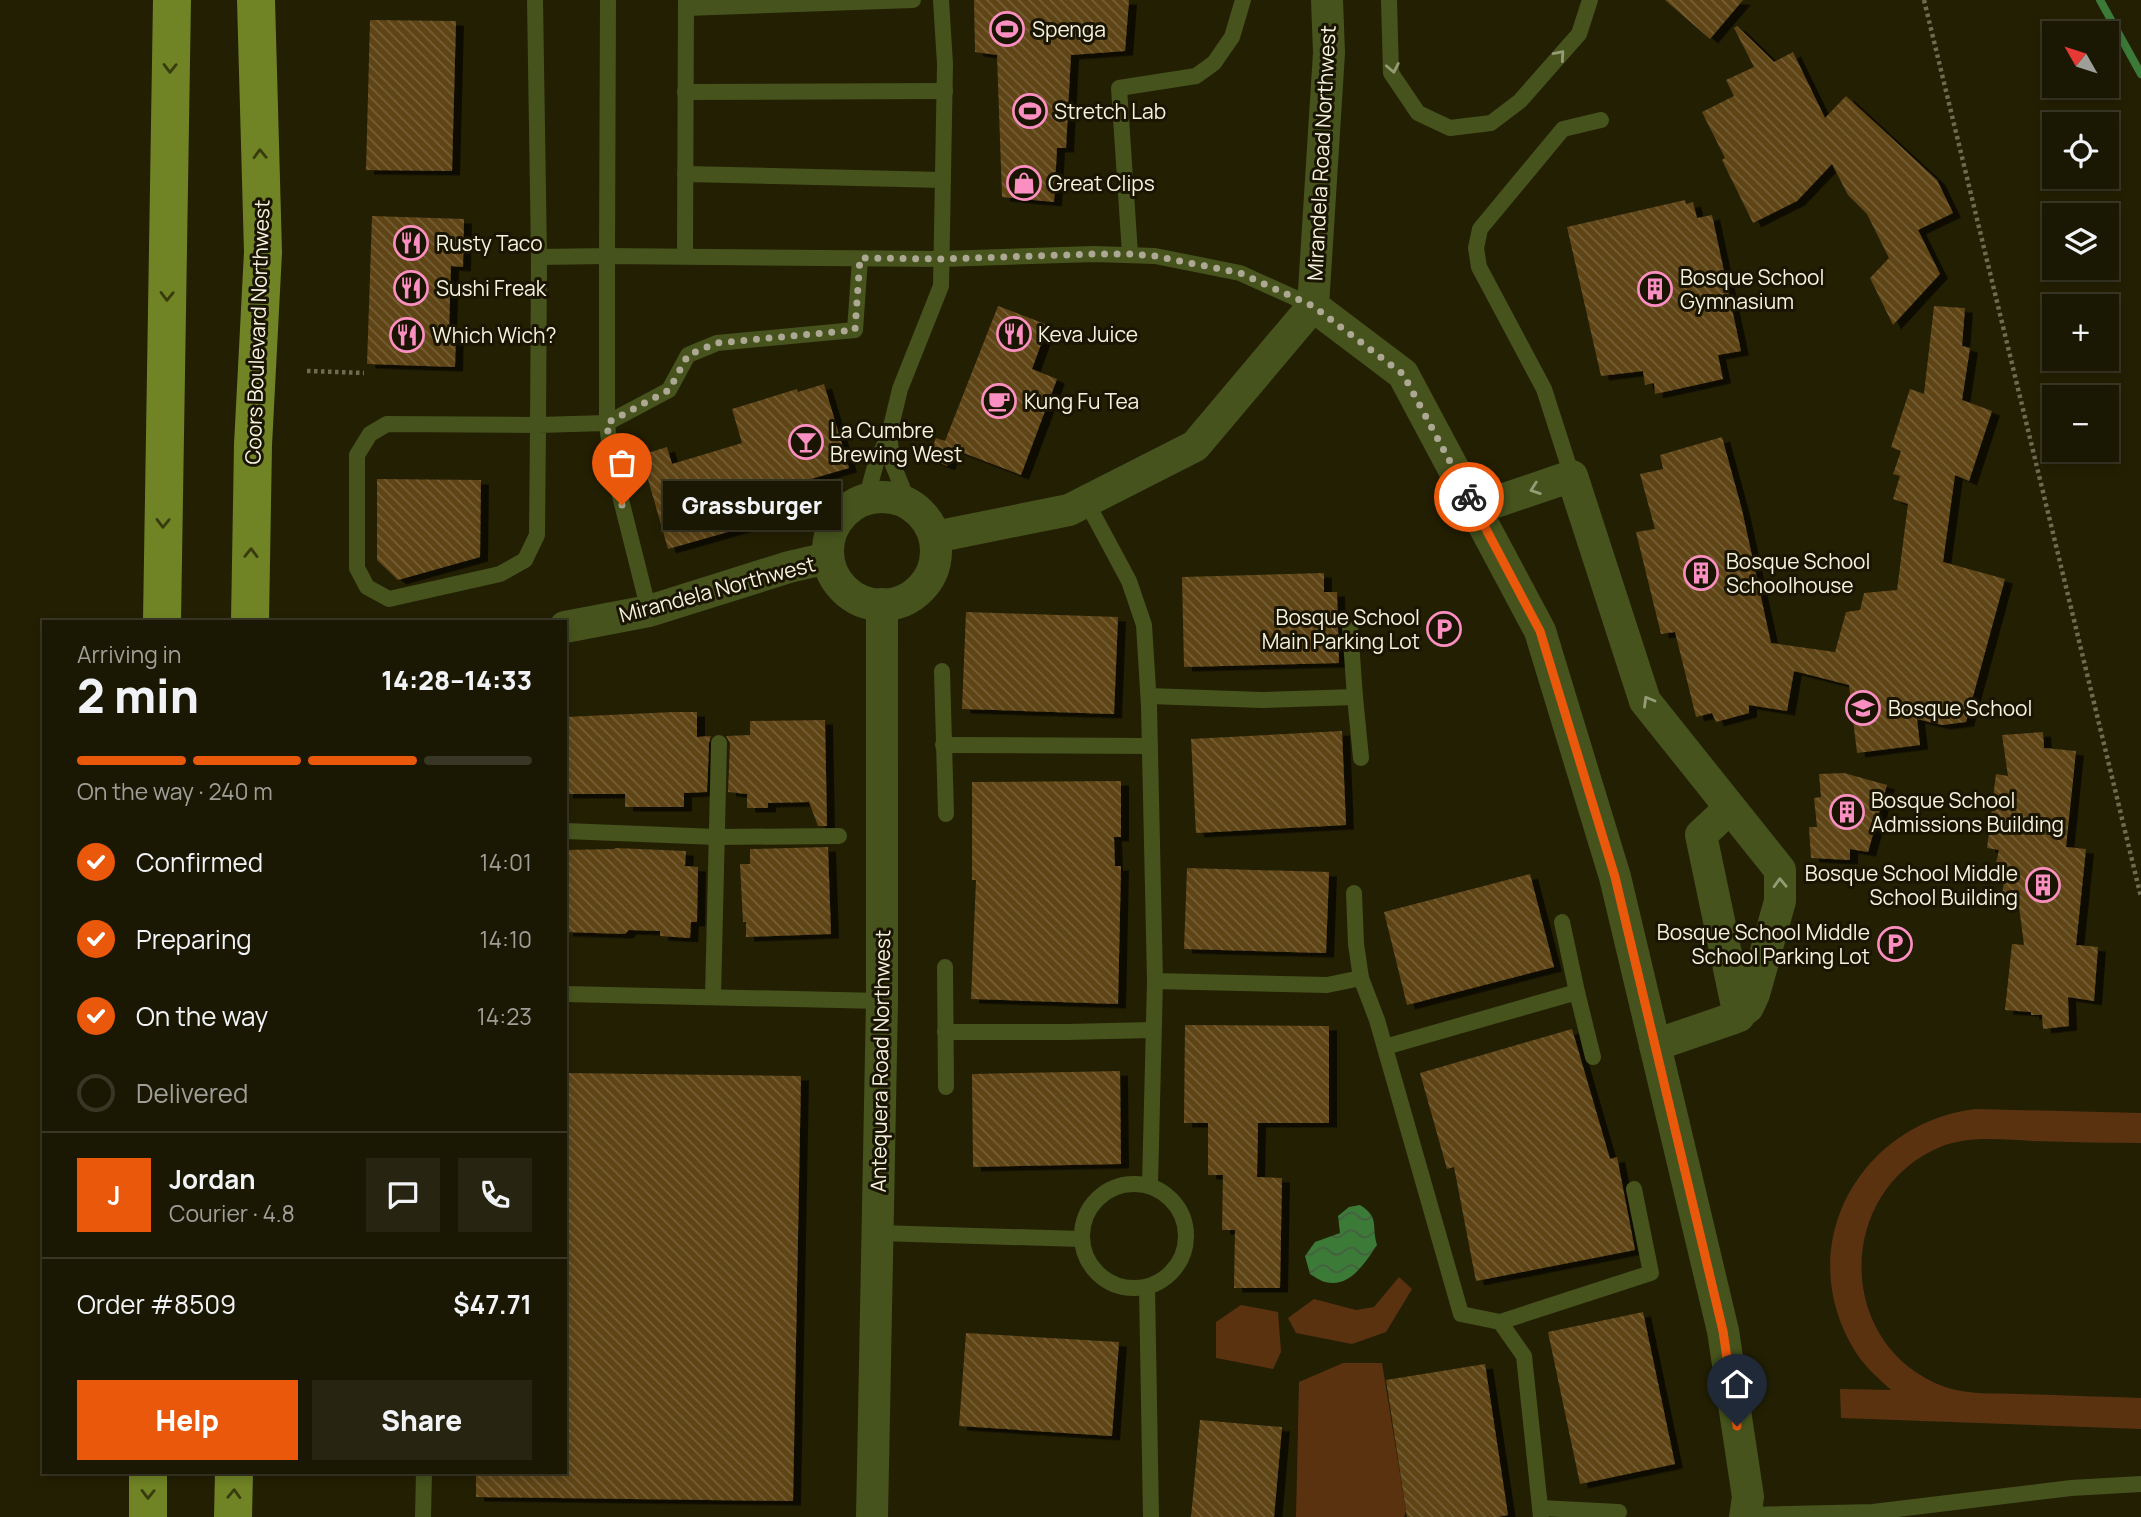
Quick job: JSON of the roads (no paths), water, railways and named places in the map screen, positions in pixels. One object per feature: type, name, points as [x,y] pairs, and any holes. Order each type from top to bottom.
[{"type":"main road","points":[[162,620],[172,0]]},
{"type":"main road","name":"Coors Boulevard Northwest","points":[[250,620],[253,445],[263,252],[256,0]]},
{"type":"main road","points":[[148,1474],[148,1517]]},
{"type":"main road","points":[[233,1517],[234,1474]]},
{"type":"street","name":"Mirandela Road Northwest","points":[[935,537],[1069,510],[1195,446],[1313,306],[1329,53],[1327,0]]},
{"type":"street","points":[[1313,306],[1403,374],[1540,631],[1615,877],[1723,1331],[1748,1497],[1745,1516]]},
{"type":"street","points":[[1475,509],[1572,476],[1645,701],[1780,870],[1780,901],[1748,1007],[1739,1016],[1655,1045]]},
{"type":"street","points":[[885,496],[909,504],[928,521],[935,537],[937,551],[933,570],[923,587],[908,599],[890,605],[863,602],[846,593],[834,578],[828,558],[828,539],[836,522],[849,507],[866,499],[885,496]]},
{"type":"street","name":"Mirandela Northwest","points":[[567,627],[649,611],[789,567],[828,558]]},
{"type":"street","name":"Antequera Road Northwest","points":[[872,1517],[882,1001],[882,604]]},
{"type":"street","points":[[1730,808],[1701,835],[1739,1016]]},
{"type":"lane","points":[[535,0],[539,257],[538,425],[537,535],[525,560],[500,574],[389,599],[367,587],[357,568],[357,455],[370,434],[387,424],[538,425],[607,423],[669,390],[688,355],[717,343],[855,330],[860,258]]},
{"type":"lane","points":[[608,0],[607,423],[611,460],[649,611]]},
{"type":"lane","points":[[685,256],[686,4],[913,0]]},
{"type":"lane","points":[[866,499],[876,463],[889,435],[900,389],[941,286],[945,64],[941,0]]},
{"type":"lane","points":[[1130,254],[1119,88],[1196,76],[1214,62],[1231,37],[1243,0]]},
{"type":"lane","points":[[1389,0],[1391,73],[1418,113],[1450,128],[1491,123],[1520,101],[1579,34],[1590,0]]},
{"type":"lane","points":[[685,92],[945,90]]},
{"type":"lane","points":[[1572,476],[1544,389],[1479,267],[1476,247],[1480,229],[1563,130],[1601,120]]},
{"type":"lane","points":[[685,174],[943,180]]},
{"type":"lane","points":[[539,257],[942,259],[1130,254],[1155,256],[1240,273],[1313,306]]},
{"type":"lane","points":[[889,435],[893,465],[909,504]]},
{"type":"lane","points":[[1086,501],[1129,581],[1144,625],[1149,696],[1155,981],[1150,1185]]},
{"type":"lane","points":[[1350,627],[1360,758]]},
{"type":"lane","points":[[942,671],[946,814]]},
{"type":"lane","points":[[1149,696],[1262,700],[1355,697]]},
{"type":"lane","points":[[713,997],[719,743]]},
{"type":"lane","points":[[943,745],[1150,746]]},
{"type":"lane","points":[[567,831],[717,837],[839,836]]},
{"type":"lane","points":[[1354,893],[1356,944],[1361,978],[1385,1047],[1461,1314],[1500,1322],[1651,1273],[1634,1189]]},
{"type":"lane","points":[[1562,922],[1593,1056]]},
{"type":"lane","points":[[945,967],[946,1087]]},
{"type":"lane","points":[[1155,981],[1327,985],[1361,978]]},
{"type":"lane","points":[[1385,1047],[1577,992]]},
{"type":"lane","points":[[567,994],[882,1001]]},
{"type":"lane","points":[[945,1032],[1153,1030]]},
{"type":"lane","points":[[1133,1183],[1150,1185],[1177,1205],[1187,1237],[1183,1254],[1175,1269],[1163,1280],[1147,1287],[1132,1289],[1116,1286],[1102,1279],[1084,1254],[1081,1239],[1083,1222],[1090,1206],[1101,1194],[1117,1186],[1133,1183]]},
{"type":"lane","points":[[878,1233],[1081,1239]]},
{"type":"lane","points":[[1147,1287],[1151,1517]]},
{"type":"lane","points":[[1500,1322],[1524,1356],[1541,1513],[1619,1512]]},
{"type":"lane","points":[[423,1517],[424,1474]]},
{"type":"lane","points":[[1745,1516],[1873,1512],[2071,1488],[2141,1484]]},
{"type":"water","points":[[1360,1205],[1373,1218],[1377,1245],[1350,1278],[1334,1283],[1319,1280],[1310,1274],[1305,1256],[1315,1242],[1340,1233],[1338,1216],[1349,1207]]},
{"type":"waterway","points":[[2100,0],[2141,74]]},
{"type":"place","name":"Spenga","points":[[1007,29]]},
{"type":"place","name":"Stretch Lab","points":[[1030,111]]},
{"type":"place","name":"Great Clips","points":[[1024,183]]},
{"type":"place","name":"Rusty Taco","points":[[411,243]]},
{"type":"place","name":"Sushi Freak","points":[[411,288]]},
{"type":"place","name":"Bosque School Gymnasium","points":[[1655,289]]},
{"type":"place","name":"Keva Juice","points":[[1014,334]]},
{"type":"place","name":"Which Wich?","points":[[407,335]]},
{"type":"place","name":"Kung Fu Tea","points":[[999,401]]},
{"type":"place","name":"La Cumbre Brewing West","points":[[806,442]]},
{"type":"place","name":"Grassburger","points":[[622,505]]},
{"type":"place","name":"Bosque School Schoolhouse","points":[[1701,573]]},
{"type":"place","name":"Bosque School Main Parking Lot","points":[[1444,629]]},
{"type":"place","name":"Bosque School","points":[[1863,708]]},
{"type":"place","name":"Bosque School Admissions Building","points":[[1847,812]]},
{"type":"place","name":"Bosque School Middle School Building","points":[[2043,885]]},
{"type":"place","name":"Bosque School Middle School Parking Lot","points":[[1895,944]]}]
